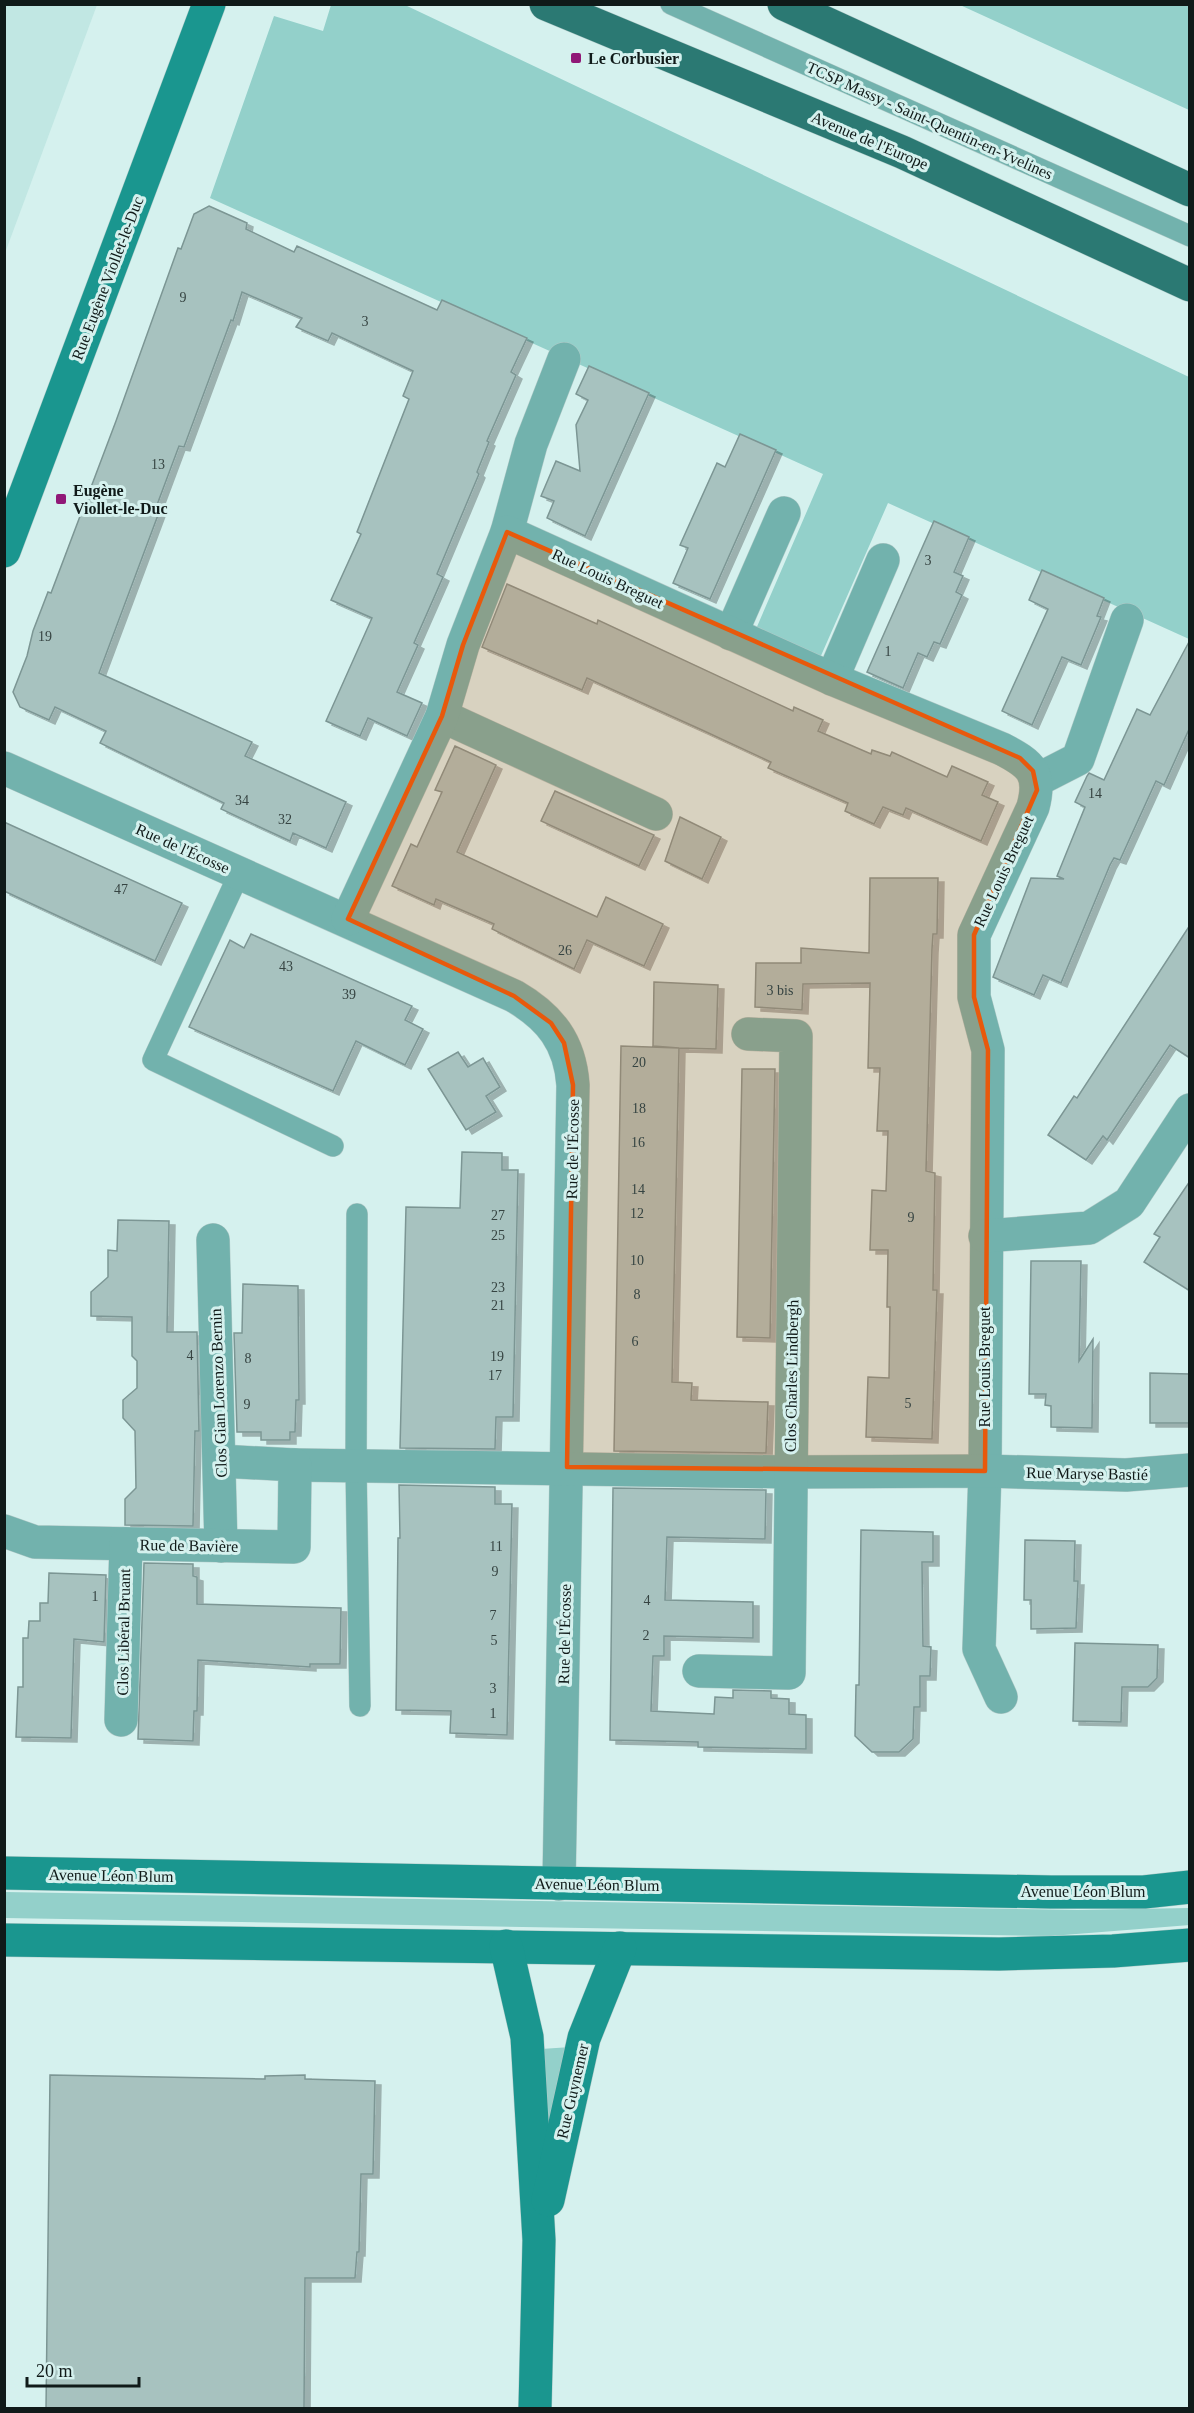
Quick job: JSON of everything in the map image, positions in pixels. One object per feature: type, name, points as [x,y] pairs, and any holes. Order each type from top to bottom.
[{"type":"main road","name":"Rue Eugène Viollet-le-Duc","points":[[4,552],[209,4]]},
{"type":"main road","name":"Avenue de l'Europe","points":[[546,4],[902,152],[1190,285]]},
{"type":"main road","points":[[784,4],[1190,190]]},
{"type":"main road","name":"Avenue Léon Blum","points":[[4,1873],[1051,1892],[1144,1892],[1190,1887]]},
{"type":"main road","points":[[4,1940],[999,1954],[1113,1951],[1190,1945]]},
{"type":"main road","name":"Rue Guynemer","points":[[506,1946],[527,2037],[539,2240],[535,2409]]},
{"type":"main road","name":"Rue Guynemer","points":[[539,2240],[584,2038],[620,1948]]},
{"type":"street","points":[[348,919],[442,716],[463,645],[507,532],[531,444],[564,359]]},
{"type":"street","points":[[730,634],[784,513]]},
{"type":"street","name":"Rue Louis Breguet","points":[[507,532],[832,679],[1002,749],[1020,758],[1033,771],[1037,790],[1033,807],[974,935],[974,997],[988,1050],[985,1471],[979,1649],[1001,1697]]},
{"type":"street","points":[[832,679],[883,560]]},
{"type":"street","points":[[1036,780],[1078,759],[1128,620]]},
{"type":"street","points":[[442,716],[656,814]]},
{"type":"street","name":"Rue de l'Écosse","points":[[4,768],[239,874],[348,919],[514,996],[535,1008],[551,1023],[564,1043],[572,1064],[573,1085],[560,1884]]},
{"type":"street","name":"Clos Charles Lindbergh","points":[[699,1671],[789,1673],[796,1036],[748,1034]]},
{"type":"street","points":[[985,1236],[1089,1228],[1129,1203],[1190,1110]]},
{"type":"street","name":"Clos Gian Lorenzo Bernin","points":[[213,1240],[221,1546]]},
{"type":"street","points":[[220,1461],[296,1465],[567,1467],[790,1472],[985,1471]]},
{"type":"street","name":"Rue de Bavière","points":[[4,1530],[34,1542],[294,1547],[296,1465]]},
{"type":"street","name":"Rue Maryse Bastié","points":[[985,1471],[1126,1475],[1190,1470]]},
{"type":"street","name":"Clos Libéral Bruant","points":[[121,1720],[126,1544]]},
{"type":"lane","name":"TCSP Massy - Saint-Quentin-en-Yvelines","points":[[671,4],[1190,236]]},
{"type":"lane","points":[[239,874],[153,1060],[333,1146]]},
{"type":"lane","points":[[357,1214],[356,1466],[360,1706]]},
{"type":"highlighted area","points":[[507,532],[1020,758],[1033,771],[1037,790],[974,935],[974,997],[988,1050],[985,1471],[567,1467],[573,1085],[564,1043],[551,1023],[514,996],[348,919],[442,716],[463,645]]},
{"type":"shaded area","points":[[4,5],[97,5],[5,253]]},
{"type":"shaded area","points":[[331,5],[405,5],[1189,377],[1189,639],[888,503],[820,658],[756,629],[823,474],[210,198],[274,16],[323,31]]},
{"type":"shaded area","points":[[960,5],[1189,5],[1189,110]]},
{"type":"shaded area","points":[[5,1892],[1078,1910],[1189,1908],[1190,1925],[1051,1936],[5,1918]]},
{"type":"shaded area","points":[[571,2047],[540,2220],[541,2049]]},
{"type":"building","points":[[209,206],[247,223],[246,229],[294,252],[297,246],[437,310],[442,300],[527,338],[511,372],[516,375],[487,441],[489,442],[477,472],[479,474],[437,574],[443,577],[414,643],[418,645],[397,692],[422,703],[407,736],[368,718],[360,736],[326,721],[372,618],[331,600],[361,534],[357,532],[409,399],[403,396],[413,371],[332,333],[328,341],[296,327],[302,318],[242,292],[184,447],[179,446],[157,505],[161,507],[99,673],[252,742],[245,756],[346,802],[326,848],[293,833],[290,841],[221,809],[224,803],[100,743],[106,731],[55,707],[49,720],[20,707],[13,692],[27,656],[33,631],[48,592],[51,593],[178,248],[181,249],[194,214]]},
{"type":"building","points":[[589,366],[649,393],[585,536],[547,518],[554,501],[541,496],[556,461],[580,471],[576,425],[588,400],[576,394]]},
{"type":"building","points":[[740,434],[776,450],[710,599],[673,583],[688,548],[680,545],[717,463],[725,467]]},
{"type":"building","points":[[934,521],[969,537],[954,572],[963,576],[956,592],[962,595],[940,644],[934,642],[927,657],[918,653],[903,688],[867,672]]},
{"type":"building","points":[[1042,570],[1104,598],[1097,616],[1101,617],[1081,665],[1062,657],[1032,725],[1002,711],[1048,609],[1029,600]]},
{"type":"building","points":[[507,584],[597,624],[598,620],[793,711],[794,707],[823,720],[818,731],[871,754],[872,750],[890,756],[892,752],[947,777],[952,766],[988,782],[982,795],[998,802],[981,841],[906,808],[903,815],[883,807],[874,824],[845,811],[848,803],[768,768],[771,762],[587,678],[582,690],[482,647]]},
{"type":"building","points":[[1190,640],[1190,727],[1164,785],[1156,781],[1120,860],[1114,858],[1110,865],[1061,983],[1043,975],[1034,995],[993,977],[1031,878],[1064,879],[1057,876],[1085,807],[1075,802],[1087,776],[1089,773],[1104,780],[1137,709],[1150,715]]},
{"type":"building","points":[[455,746],[496,765],[457,852],[597,917],[606,897],[663,924],[644,966],[587,940],[574,969],[492,929],[494,924],[436,899],[434,905],[392,886],[411,844],[417,847],[442,792],[435,790]]},
{"type":"building","points":[[555,791],[654,835],[639,866],[541,821]]},
{"type":"building","points":[[680,817],[721,837],[702,879],[665,861]]},
{"type":"building","points":[[4,822],[182,903],[155,961],[4,891]]},
{"type":"building","points":[[870,878],[938,878],[937,934],[933,934],[932,949],[926,1171],[935,1173],[933,1290],[937,1290],[932,1439],[866,1437],[868,1377],[889,1378],[890,1307],[887,1307],[888,1250],[870,1250],[872,1190],[886,1191],[888,1131],[877,1131],[880,1068],[868,1068],[870,983],[803,984],[802,1010],[755,1007],[756,963],[801,963],[801,948],[869,953]]},
{"type":"building","points":[[1190,925],[1190,1058],[1170,1045],[1107,1140],[1103,1136],[1086,1160],[1048,1135],[1074,1096],[1077,1098]]},
{"type":"building","points":[[251,934],[412,1006],[405,1020],[423,1029],[405,1065],[356,1041],[333,1091],[189,1027],[230,940],[244,948]]},
{"type":"building","points":[[654,982],[718,985],[716,1049],[653,1046]]},
{"type":"building","points":[[621,1046],[679,1048],[672,1382],[692,1383],[691,1400],[768,1402],[766,1453],[614,1451]]},
{"type":"building","points":[[458,1052],[468,1067],[483,1058],[500,1087],[486,1096],[496,1112],[466,1130],[428,1069]]},
{"type":"building","points":[[742,1069],[775,1069],[770,1338],[737,1337]]},
{"type":"building","points":[[462,1152],[502,1153],[502,1170],[518,1170],[513,1417],[496,1417],[495,1449],[400,1448],[406,1207],[460,1208]]},
{"type":"building","points":[[1190,1181],[1190,1291],[1144,1262],[1160,1237],[1154,1234]]},
{"type":"building","points":[[118,1220],[169,1221],[167,1332],[197,1332],[199,1431],[195,1431],[193,1526],[125,1525],[125,1499],[136,1488],[135,1431],[123,1418],[123,1400],[137,1388],[137,1361],[132,1356],[132,1317],[91,1316],[91,1292],[108,1277],[108,1250],[117,1251]]},
{"type":"building","points":[[1031,1261],[1081,1261],[1079,1361],[1093,1339],[1092,1428],[1051,1427],[1051,1406],[1045,1405],[1046,1394],[1029,1394]]},
{"type":"building","points":[[243,1284],[298,1286],[299,1400],[296,1400],[295,1432],[290,1432],[290,1440],[261,1440],[261,1432],[237,1432],[234,1333],[242,1333]]},
{"type":"building","points":[[1150,1373],[1190,1374],[1190,1423],[1150,1423]]},
{"type":"building","points":[[399,1485],[495,1487],[495,1504],[512,1504],[507,1735],[450,1733],[451,1711],[396,1710]]},
{"type":"building","points":[[613,1488],[766,1490],[765,1539],[667,1537],[665,1600],[753,1602],[753,1638],[664,1636],[664,1656],[653,1656],[651,1711],[714,1714],[715,1697],[733,1698],[733,1690],[771,1691],[771,1698],[789,1699],[789,1714],[806,1715],[806,1749],[698,1747],[698,1742],[610,1740]]},
{"type":"building","points":[[861,1530],[933,1532],[933,1562],[922,1562],[923,1646],[931,1647],[930,1676],[920,1676],[920,1707],[914,1707],[913,1739],[899,1752],[872,1752],[855,1736],[856,1685],[859,1685]]},
{"type":"building","points":[[1025,1540],[1075,1541],[1074,1581],[1078,1581],[1076,1628],[1031,1629],[1031,1600],[1024,1600]]},
{"type":"building","points":[[144,1563],[193,1564],[193,1576],[197,1577],[197,1604],[341,1608],[340,1664],[310,1664],[310,1667],[198,1660],[197,1711],[194,1711],[193,1741],[138,1739]]},
{"type":"building","points":[[49,1573],[106,1575],[104,1642],[74,1639],[71,1738],[16,1737],[18,1687],[23,1687],[23,1638],[28,1638],[29,1621],[40,1621],[40,1603],[48,1603]]},
{"type":"building","points":[[1075,1643],[1158,1645],[1157,1678],[1148,1687],[1122,1687],[1121,1722],[1073,1721]]},
{"type":"building","points":[[50,2075],[265,2079],[265,2076],[305,2075],[305,2079],[375,2081],[373,2174],[361,2174],[359,2252],[357,2252],[355,2278],[305,2278],[304,2409],[46,2409]]},
{"type":"place","name":"Le Corbusier","points":[[576,58]]},
{"type":"place","name":"Eugène Viollet-le-Duc","points":[[61,499]]}]
